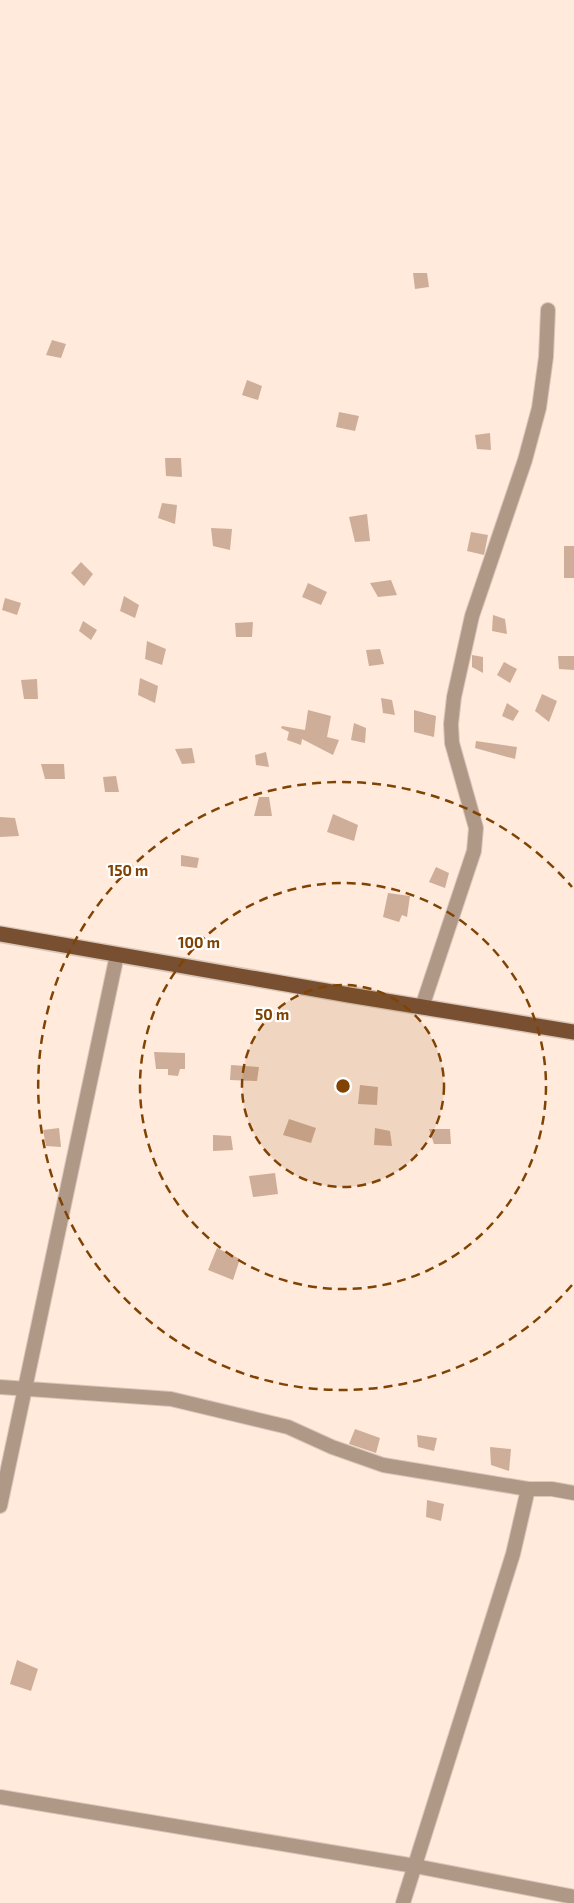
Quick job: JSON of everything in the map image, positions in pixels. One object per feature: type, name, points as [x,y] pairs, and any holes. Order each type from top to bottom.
[{"type":"main road","points":[[0,934],[574,1032]]},
{"type":"street","points":[[422,1007],[474,851],[476,828],[452,743],[451,724],[454,697],[472,616],[525,460],[539,408],[546,357],[548,310]]},
{"type":"street","points":[[0,1506],[117,955]]},
{"type":"street","points":[[0,1387],[171,1399],[288,1427],[332,1447],[383,1464],[528,1489],[552,1489],[574,1493]]},
{"type":"street","points":[[403,1903],[513,1554],[528,1489]]},
{"type":"street","points":[[0,1797],[415,1866],[574,1898]]},
{"type":"building","points":[[413,273],[427,273],[429,287],[415,289]]},
{"type":"building","points":[[52,340],[66,344],[61,358],[46,355]]},
{"type":"building","points":[[247,380],[262,386],[258,400],[242,395]]},
{"type":"building","points":[[339,412],[359,416],[355,431],[336,427]]},
{"type":"building","points":[[490,433],[491,450],[477,449],[475,435]]},
{"type":"building","points":[[165,458],[181,458],[182,477],[166,476]]},
{"type":"building","points":[[162,503],[177,505],[175,524],[158,518]]},
{"type":"building","points":[[367,514],[370,541],[355,542],[349,517]]},
{"type":"building","points":[[211,528],[232,529],[230,550],[213,546]]},
{"type":"building","points":[[471,532],[488,535],[484,555],[467,551]]},
{"type":"building","points":[[564,546],[574,546],[574,578],[564,578]]},
{"type":"building","points":[[81,562],[93,574],[84,586],[71,573]]},
{"type":"building","points":[[391,580],[397,595],[378,597],[370,583]]},
{"type":"building","points":[[308,583],[327,592],[321,605],[302,597]]},
{"type":"building","points":[[124,596],[139,605],[135,618],[120,611]]},
{"type":"building","points":[[5,598],[21,603],[17,615],[2,610]]},
{"type":"building","points":[[493,615],[505,619],[507,634],[492,631]]},
{"type":"building","points":[[83,621],[97,630],[91,640],[79,631]]},
{"type":"building","points":[[253,622],[252,637],[236,637],[235,623]]},
{"type":"building","points":[[147,641],[166,649],[162,665],[145,659]]},
{"type":"building","points":[[380,649],[384,664],[369,666],[366,650]]},
{"type":"building","points":[[472,655],[483,657],[483,673],[472,667]]},
{"type":"building","points":[[558,656],[574,656],[574,670],[559,669]]},
{"type":"building","points":[[504,662],[517,669],[510,683],[497,675]]},
{"type":"building","points":[[140,678],[158,686],[155,703],[138,695]]},
{"type":"building","points":[[37,679],[38,699],[24,699],[21,680]]},
{"type":"building","points":[[542,694],[557,701],[549,722],[535,711]]},
{"type":"building","points":[[381,698],[392,700],[395,715],[383,713]]},
{"type":"building","points":[[507,703],[519,711],[513,721],[502,716]]},
{"type":"building","points":[[308,710],[331,716],[327,737],[339,740],[333,755],[302,739],[301,745],[287,740],[289,732],[281,728],[282,726],[305,730]]},
{"type":"building","points":[[414,710],[436,716],[434,737],[414,732]]},
{"type":"building","points":[[354,723],[366,728],[365,743],[351,740]]},
{"type":"building","points":[[476,741],[517,747],[515,759],[475,748]]},
{"type":"building","points":[[192,748],[195,763],[182,764],[175,749]]},
{"type":"building","points":[[266,752],[269,767],[256,765],[255,755]]},
{"type":"building","points":[[41,764],[64,764],[65,779],[45,779]]},
{"type":"building","points":[[116,776],[119,792],[105,792],[103,777]]},
{"type":"building","points":[[259,797],[269,797],[272,816],[254,816]]},
{"type":"building","points":[[333,814],[358,825],[354,841],[327,832]]},
{"type":"building","points":[[0,817],[15,818],[19,836],[0,837]]},
{"type":"building","points":[[181,855],[199,858],[197,868],[181,866]]},
{"type":"building","points":[[436,867],[449,873],[445,888],[429,882]]},
{"type":"building","points":[[388,893],[410,896],[407,917],[402,915],[399,922],[383,917]]},
{"type":"building","points":[[154,1052],[185,1053],[185,1069],[180,1069],[178,1076],[168,1075],[168,1069],[156,1069]]},
{"type":"building","points":[[231,1065],[259,1067],[257,1081],[230,1080]]},
{"type":"building","points":[[360,1085],[378,1087],[377,1105],[358,1104]]},
{"type":"building","points":[[289,1119],[316,1128],[311,1143],[283,1135]]},
{"type":"building","points":[[59,1128],[61,1147],[46,1146],[43,1130]]},
{"type":"building","points":[[375,1128],[390,1131],[392,1146],[374,1145]]},
{"type":"building","points":[[429,1129],[450,1129],[451,1144],[434,1144]]},
{"type":"building","points":[[213,1135],[231,1136],[233,1150],[213,1151]]},
{"type":"building","points":[[275,1173],[278,1194],[253,1197],[249,1176]]},
{"type":"building","points":[[217,1248],[240,1259],[233,1280],[208,1270]]},
{"type":"building","points":[[355,1429],[380,1438],[376,1453],[349,1444]]},
{"type":"building","points":[[417,1435],[437,1438],[434,1451],[418,1447]]},
{"type":"building","points":[[490,1447],[511,1449],[509,1471],[491,1465]]},
{"type":"building","points":[[427,1500],[444,1504],[441,1521],[426,1517]]},
{"type":"building","points":[[17,1660],[38,1669],[31,1691],[10,1684]]}]
